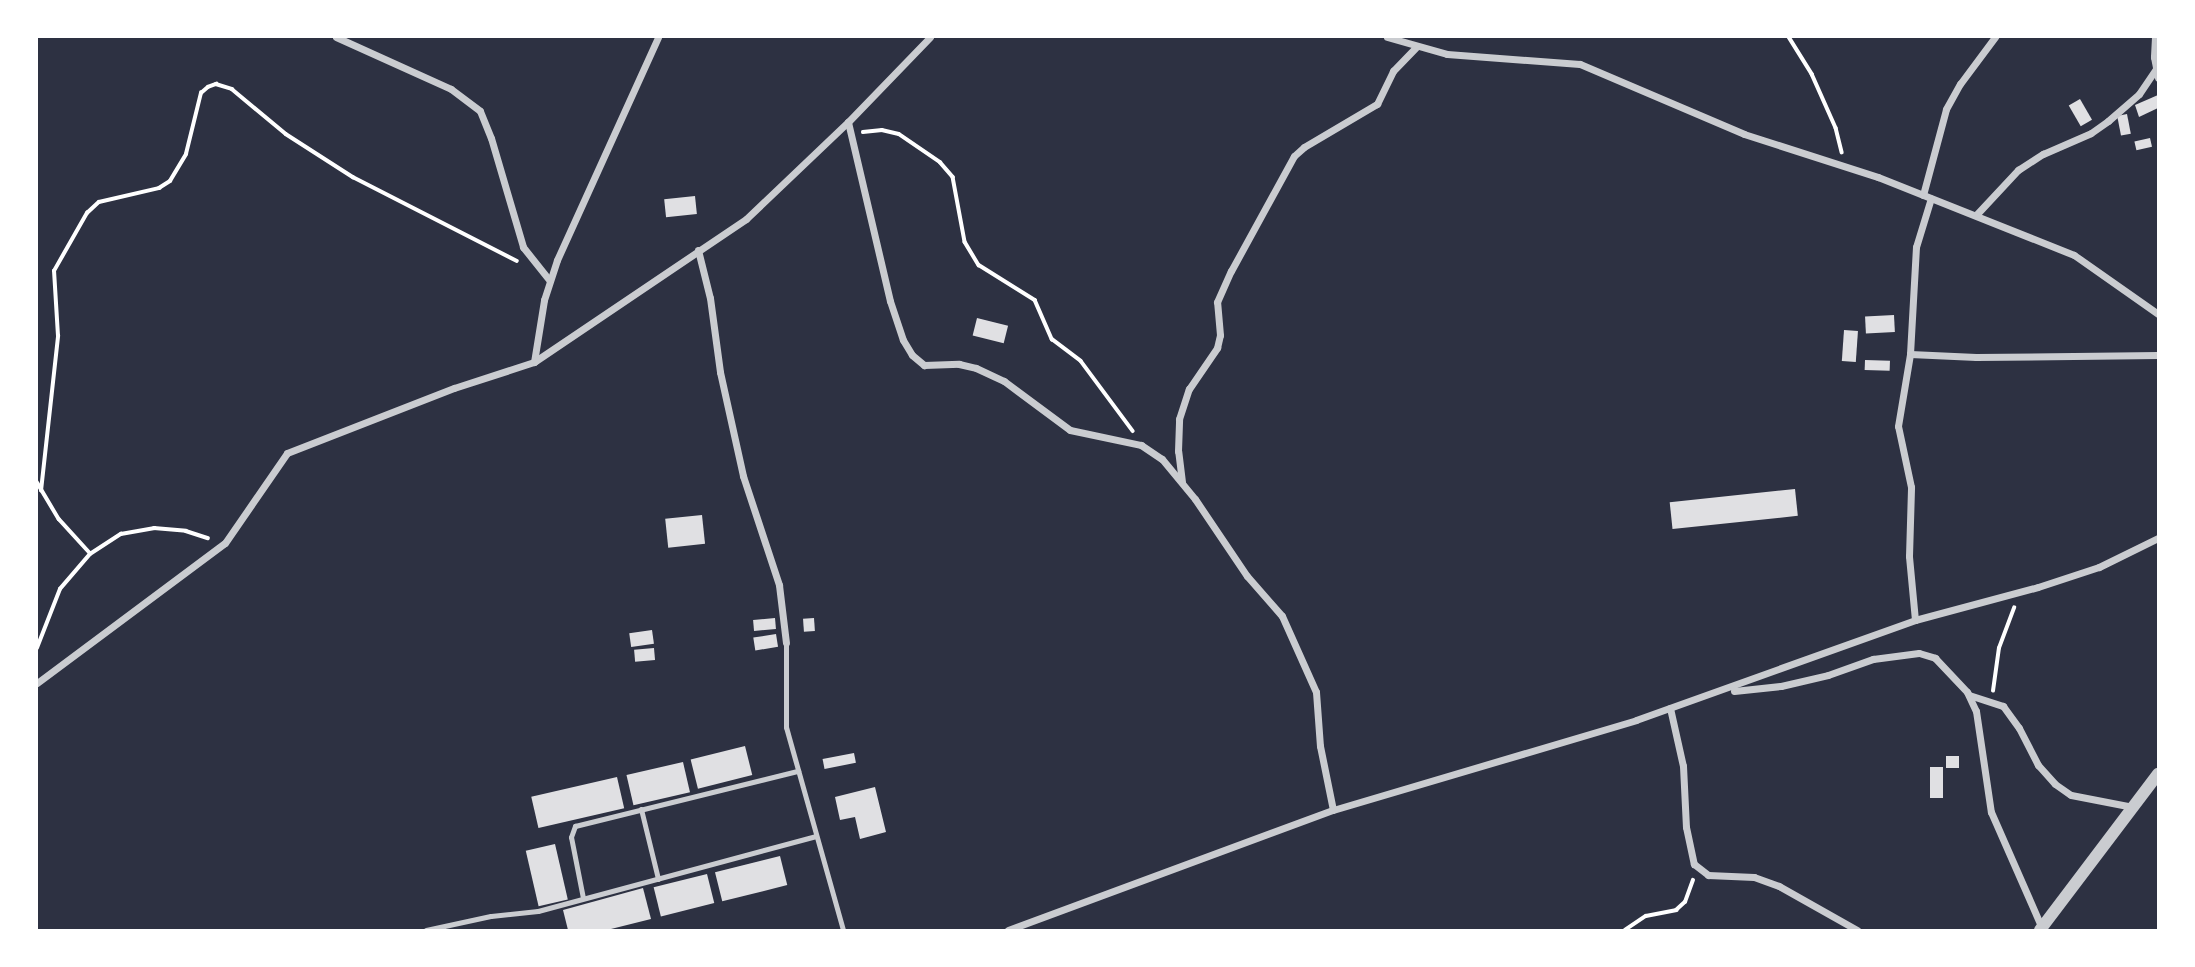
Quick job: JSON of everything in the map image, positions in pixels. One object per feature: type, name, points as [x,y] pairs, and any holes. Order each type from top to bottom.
[{"type":"street","points":[[336,37],[451,89],[480,111],[491,138],[523,247],[550,281]]},
{"type":"street","points":[[534,362],[544,300],[550,281],[611,137],[659,37]]},
{"type":"street","points":[[37,683],[225,543],[287,453],[454,388],[534,362],[746,219],[848,122],[930,37]]},
{"type":"street","points":[[1387,37],[1447,54],[1580,64],[1744,134],[1846,167],[2074,255],[2158,314]]},
{"type":"street","points":[[1914,620],[1909,556],[1911,487],[1898,426],[1910,354],[1916,247],[1946,109],[1960,84],[1995,37]]},
{"type":"street","points":[[1976,215],[2018,170],[2043,154],[2091,133],[2139,94],[2157,74],[2155,37]]},
{"type":"street","points":[[1183,483],[1178,450],[1179,419],[1189,389],[1217,348],[1220,290],[1294,156],[1304,147],[1377,104],[1394,71],[1416,47]]},
{"type":"street","points":[[848,122],[890,301],[903,340],[912,355],[924,366],[959,364],[995,377],[1070,429],[1141,445],[1163,460],[1183,483],[1247,576],[1282,616],[1316,692],[1320,746],[1333,810]]},
{"type":"street","points":[[698,250],[710,298],[720,372],[743,476],[779,585],[786,643]]},
{"type":"street","points":[[1910,354],[1976,357],[2158,355]]},
{"type":"street","points":[[1008,930],[1333,810],[1723,692],[1914,620],[2038,587],[2123,558],[2158,538]]},
{"type":"street","points":[[1723,692],[1781,686],[1828,675],[1873,659],[1919,653],[1935,658],[1951,672],[1969,695],[1976,711],[1991,812],[2041,929],[2158,774]]},
{"type":"street","points":[[1969,695],[1992,701],[2013,718],[2038,765],[2055,784],[2079,798],[2133,807]]},
{"type":"street","points":[[1670,708],[1683,766],[1686,827],[1697,867],[1708,875],[1754,877],[1779,886],[1857,930]]},
{"type":"lane","points":[[786,643],[786,727],[843,930]]},
{"type":"lane","points":[[583,898],[571,837],[572,827],[798,771]]},
{"type":"lane","points":[[641,810],[657,879]]},
{"type":"lane","points":[[426,930],[492,916],[538,911],[816,836]]},
{"type":"path","points":[[1789,37],[1812,74],[1826,105],[1846,167]]},
{"type":"path","points":[[41,491],[58,336],[54,271],[88,213],[99,202],[159,188],[170,181],[186,155],[201,93],[208,87],[216,84],[232,89],[276,127],[352,177],[541,272]]},
{"type":"path","points":[[851,138],[866,130],[899,134],[940,162],[953,177],[965,242],[979,265],[1035,300],[1052,339],[1081,361],[1141,445]]},
{"type":"path","points":[[37,482],[59,519],[90,554]]},
{"type":"path","points":[[37,648],[60,589],[90,554],[121,534],[154,528],[186,531],[225,543]]},
{"type":"path","points":[[1992,701],[2000,648],[2014,607],[2038,587]]},
{"type":"path","points":[[1625,930],[1635,921],[1676,909],[1685,902],[1697,867]]},
{"type":"building","points":[[2158,95],[2158,108],[2139,117],[2135,105]]},
{"type":"building","points":[[2080,99],[2092,120],[2081,126],[2069,106]]},
{"type":"building","points":[[2127,114],[2131,134],[2121,136],[2117,116]]},
{"type":"building","points":[[2150,138],[2152,147],[2136,150],[2134,142]]},
{"type":"building","points":[[695,196],[697,214],[666,217],[664,199]]},
{"type":"building","points":[[1894,315],[1895,332],[1866,333],[1865,317]]},
{"type":"building","points":[[977,318],[1008,326],[1004,343],[973,335]]},
{"type":"building","points":[[1844,330],[1858,331],[1856,362],[1842,361]]},
{"type":"building","points":[[1865,360],[1890,361],[1890,371],[1865,370]]},
{"type":"building","points":[[1795,489],[1798,516],[1673,529],[1670,502]]},
{"type":"building","points":[[702,515],[705,544],[668,548],[665,519]]},
{"type":"building","points":[[775,618],[776,629],[754,631],[753,620]]},
{"type":"building","points":[[814,618],[815,631],[804,632],[803,619]]},
{"type":"building","points":[[652,630],[654,644],[631,647],[629,633]]},
{"type":"building","points":[[776,634],[778,647],[755,650],[753,638]]},
{"type":"building","points":[[654,648],[655,660],[635,662],[634,650]]},
{"type":"building","points":[[745,746],[752,775],[698,789],[691,760]]},
{"type":"building","points":[[854,753],[856,763],[824,769],[823,759]]},
{"type":"building","points":[[1946,756],[1959,756],[1959,768],[1946,768]]},
{"type":"building","points":[[683,762],[690,792],[633,805],[626,775]]},
{"type":"building","points":[[1930,767],[1943,767],[1943,798],[1930,798]]},
{"type":"building","points":[[617,777],[624,808],[538,828],[531,797]]},
{"type":"building","points":[[875,787],[886,832],[860,839],[855,817],[840,820],[835,797]]},
{"type":"building","points":[[555,844],[568,900],[539,906],[526,851]]},
{"type":"building","points":[[780,856],[787,885],[722,901],[715,872]]},
{"type":"building","points":[[707,874],[714,903],[661,916],[654,887]]},
{"type":"building","points":[[643,888],[651,919],[607,930],[568,930],[563,910]]}]
